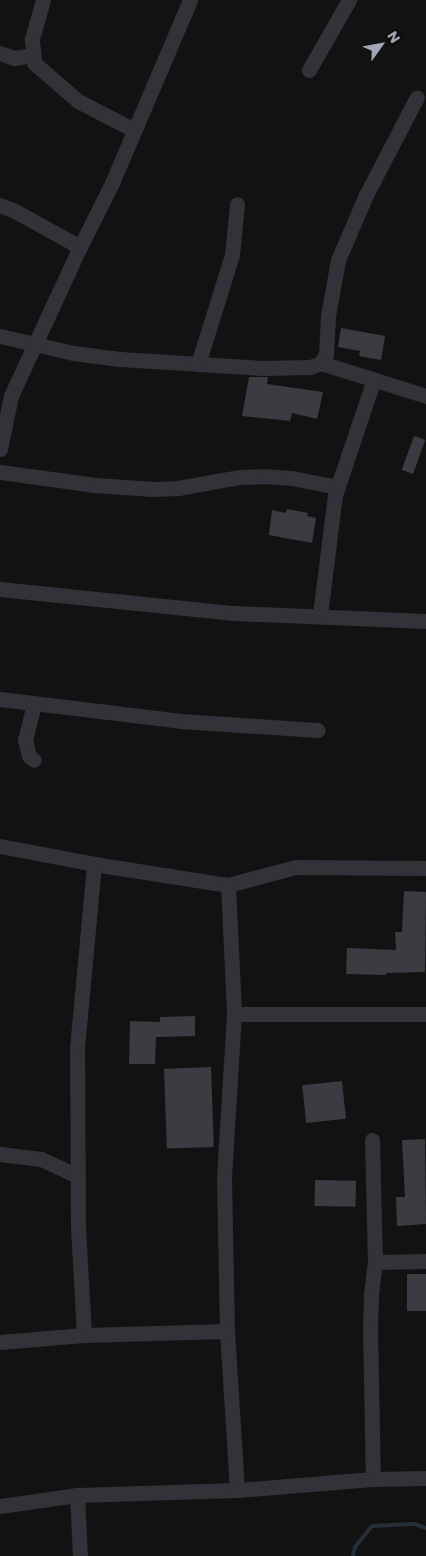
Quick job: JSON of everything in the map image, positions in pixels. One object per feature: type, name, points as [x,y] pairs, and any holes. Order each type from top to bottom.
[{"type":"street","points":[[43,0],[32,39],[34,63],[40,71],[78,101],[134,130]]},
{"type":"street","points":[[0,449],[11,396],[112,183],[190,0]]},
{"type":"street","points":[[309,70],[348,0]]},
{"type":"street","points":[[0,53],[14,58],[32,55]]},
{"type":"street","points":[[321,363],[326,354],[328,316],[338,260],[366,194],[418,96]]},
{"type":"street","points":[[198,364],[232,255],[237,204]]},
{"type":"street","points":[[0,205],[15,211],[80,247]]},
{"type":"street","points":[[0,336],[73,353],[198,364],[263,368],[310,367],[321,363],[426,396]]},
{"type":"street","points":[[320,615],[328,537],[338,487],[374,379]]},
{"type":"street","points":[[0,472],[95,485],[153,489],[178,488],[240,477],[263,476],[292,478],[338,487]]},
{"type":"street","points":[[0,589],[234,613],[320,615],[426,621]]},
{"type":"street","points":[[0,699],[181,721],[318,730]]},
{"type":"street","points":[[34,704],[25,740],[29,756],[34,760]]},
{"type":"street","points":[[0,846],[94,864],[228,885],[295,868],[426,868]]},
{"type":"street","points":[[84,1334],[77,1176],[77,1048],[94,864]]},
{"type":"street","points":[[228,885],[234,1014],[224,1177],[227,1331],[237,1490]]},
{"type":"street","points":[[234,1014],[426,1014]]},
{"type":"street","points":[[372,1140],[375,1262],[370,1327],[373,1478]]},
{"type":"street","points":[[0,1154],[41,1160],[77,1176]]},
{"type":"street","points":[[375,1262],[426,1261]]},
{"type":"street","points":[[0,1342],[84,1334],[227,1331]]},
{"type":"street","points":[[0,1506],[77,1495],[237,1490],[373,1478],[426,1478]]},
{"type":"street","points":[[77,1495],[80,1556]]},
{"type":"building","points":[[341,328],[385,336],[381,360],[359,356],[360,351],[338,347]]},
{"type":"building","points":[[249,377],[268,377],[267,384],[323,392],[317,419],[292,413],[290,421],[242,416]]},
{"type":"building","points":[[414,436],[425,440],[413,474],[402,470]]},
{"type":"building","points":[[287,509],[308,513],[307,516],[316,518],[312,543],[269,535],[272,510],[286,513]]},
{"type":"building","points":[[404,891],[426,892],[425,972],[386,973],[386,975],[346,974],[347,948],[396,950],[395,932],[402,932]]},
{"type":"building","points":[[195,1016],[195,1036],[156,1037],[155,1064],[129,1064],[130,1021],[160,1022],[160,1017]]},
{"type":"building","points":[[211,1067],[214,1147],[167,1149],[164,1069]]},
{"type":"building","points":[[342,1081],[346,1119],[306,1123],[302,1085]]},
{"type":"building","points":[[425,1139],[426,1224],[397,1226],[396,1197],[405,1197],[402,1140]]},
{"type":"building","points":[[315,1180],[356,1181],[356,1207],[315,1206]]},
{"type":"building","points":[[407,1274],[426,1274],[426,1311],[407,1311]]},
{"type":"waterway","points":[[353,1556],[355,1547],[372,1526],[415,1524],[426,1528]]}]
